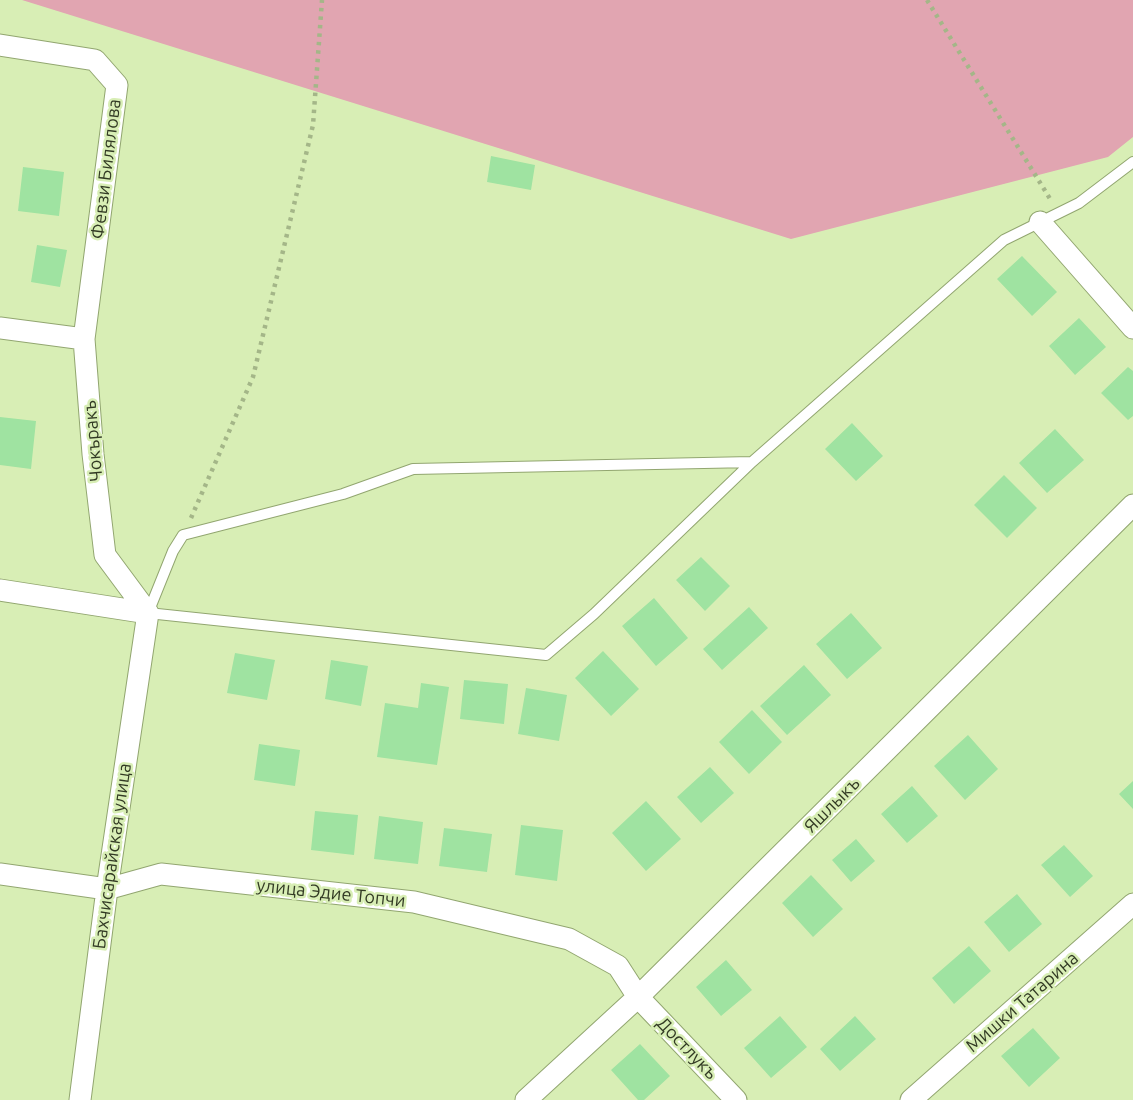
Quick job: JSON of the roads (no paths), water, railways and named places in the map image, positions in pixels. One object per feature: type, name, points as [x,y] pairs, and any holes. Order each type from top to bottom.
[{"type":"street","name":"Февзи Билялова","points":[[0,45],[94,60],[117,85],[84,339]]},
{"type":"street","points":[[1050,218],[1133,328]]},
{"type":"street","points":[[0,328],[84,339]]},
{"type":"street","name":"Чокъракъ","points":[[84,339],[93,454],[105,555],[148,613]]},
{"type":"street","name":"Яшлыкъ","points":[[527,1100],[638,997],[1133,505]]},
{"type":"street","points":[[0,590],[148,613]]},
{"type":"street","name":"Бахчисарайская улица","points":[[80,1100],[107,889],[148,613]]},
{"type":"street","name":"улица Эдие Топчи","points":[[0,874],[107,889],[161,874],[414,902],[569,939],[618,965],[638,997]]},
{"type":"street","name":"Мишки Татарина","points":[[911,1100],[1133,904]]},
{"type":"street","name":"Достлукъ","points":[[638,997],[736,1100]]},
{"type":"lane","points":[[752,462],[413,469],[343,494],[183,535],[173,551],[148,613],[546,656],[594,614],[752,462],[1004,240],[1080,203],[1133,162]]}]
